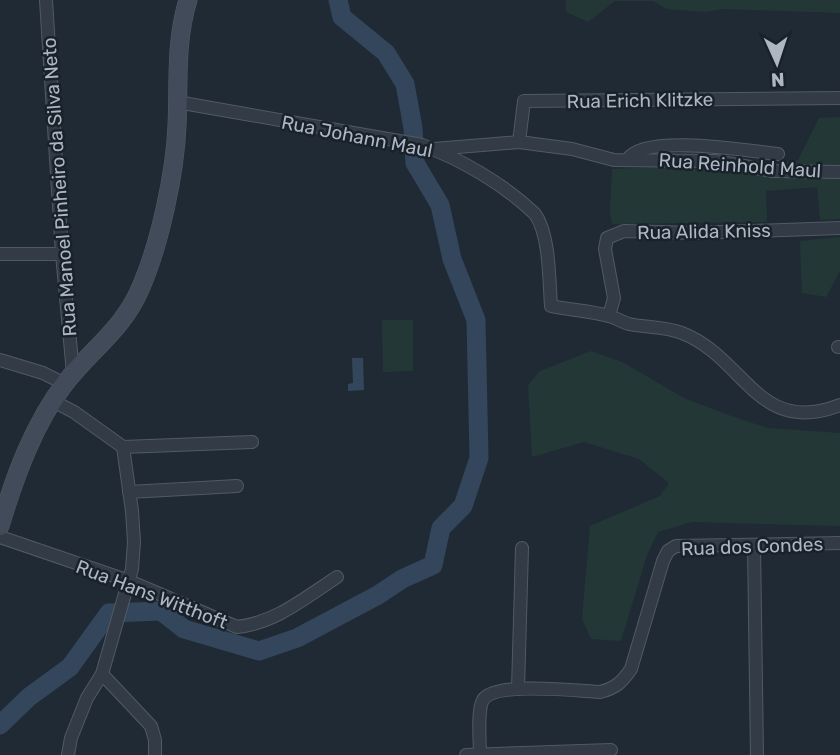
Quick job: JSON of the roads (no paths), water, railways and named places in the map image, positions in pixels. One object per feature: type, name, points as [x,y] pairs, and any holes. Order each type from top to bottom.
[{"type":"main road","points":[[0,526],[23,460],[53,401],[69,379],[114,332],[145,277],[170,179],[177,129],[178,48],[188,0]]},
{"type":"street","name":"Rua Manoel Pinheiro da Silva Neto","points":[[46,0],[69,379]]},
{"type":"street","name":"Rua Erich Klitzke","points":[[519,142],[524,101],[840,98]]},
{"type":"street","name":"Rua Johann Maul","points":[[177,102],[427,147],[467,165],[535,214],[541,222],[551,306],[609,316]]},
{"type":"street","name":"Rua Reinhold Maul","points":[[427,147],[519,142],[572,149],[614,160],[715,161],[773,171],[840,172]]},
{"type":"street","points":[[628,159],[638,149],[676,145],[778,154]]},
{"type":"street","name":"Rua Alida Kniss","points":[[609,316],[614,298],[605,249],[607,239],[624,232],[694,233],[840,228]]},
{"type":"street","points":[[0,254],[62,254]]},
{"type":"street","points":[[609,316],[630,324],[653,325],[682,332],[715,353],[767,403],[795,414],[823,412],[840,405]]},
{"type":"street","points":[[0,360],[69,379]]},
{"type":"street","points":[[53,401],[74,412],[123,447],[252,442]]},
{"type":"street","points":[[68,755],[87,698],[102,674],[127,588],[134,542],[123,447]]},
{"type":"street","points":[[129,492],[237,486]]},
{"type":"street","name":"Rua Hans Witthoft","points":[[0,537],[127,588],[237,627],[255,625],[273,618],[337,577]]},
{"type":"street","name":"Rua dos Condes","points":[[480,755],[481,708],[483,699],[492,692],[518,689],[600,692],[613,689],[623,681],[631,669],[668,551],[677,546],[840,543]]},
{"type":"street","points":[[754,545],[757,755]]},
{"type":"street","points":[[518,689],[522,548]]},
{"type":"street","points":[[102,674],[151,726],[155,755]]},
{"type":"street","points":[[467,755],[611,750]]},
{"type":"water","points":[[352,358],[363,358],[364,390],[348,391],[348,384],[353,383]]},
{"type":"waterway","points":[[0,725],[29,697],[70,667],[109,613],[161,611],[184,629],[259,651],[297,638],[378,595],[402,579],[433,565],[441,528],[463,506],[479,458],[476,320],[452,259],[440,205],[415,163],[413,128],[405,84],[386,53],[342,17],[338,0]]}]
